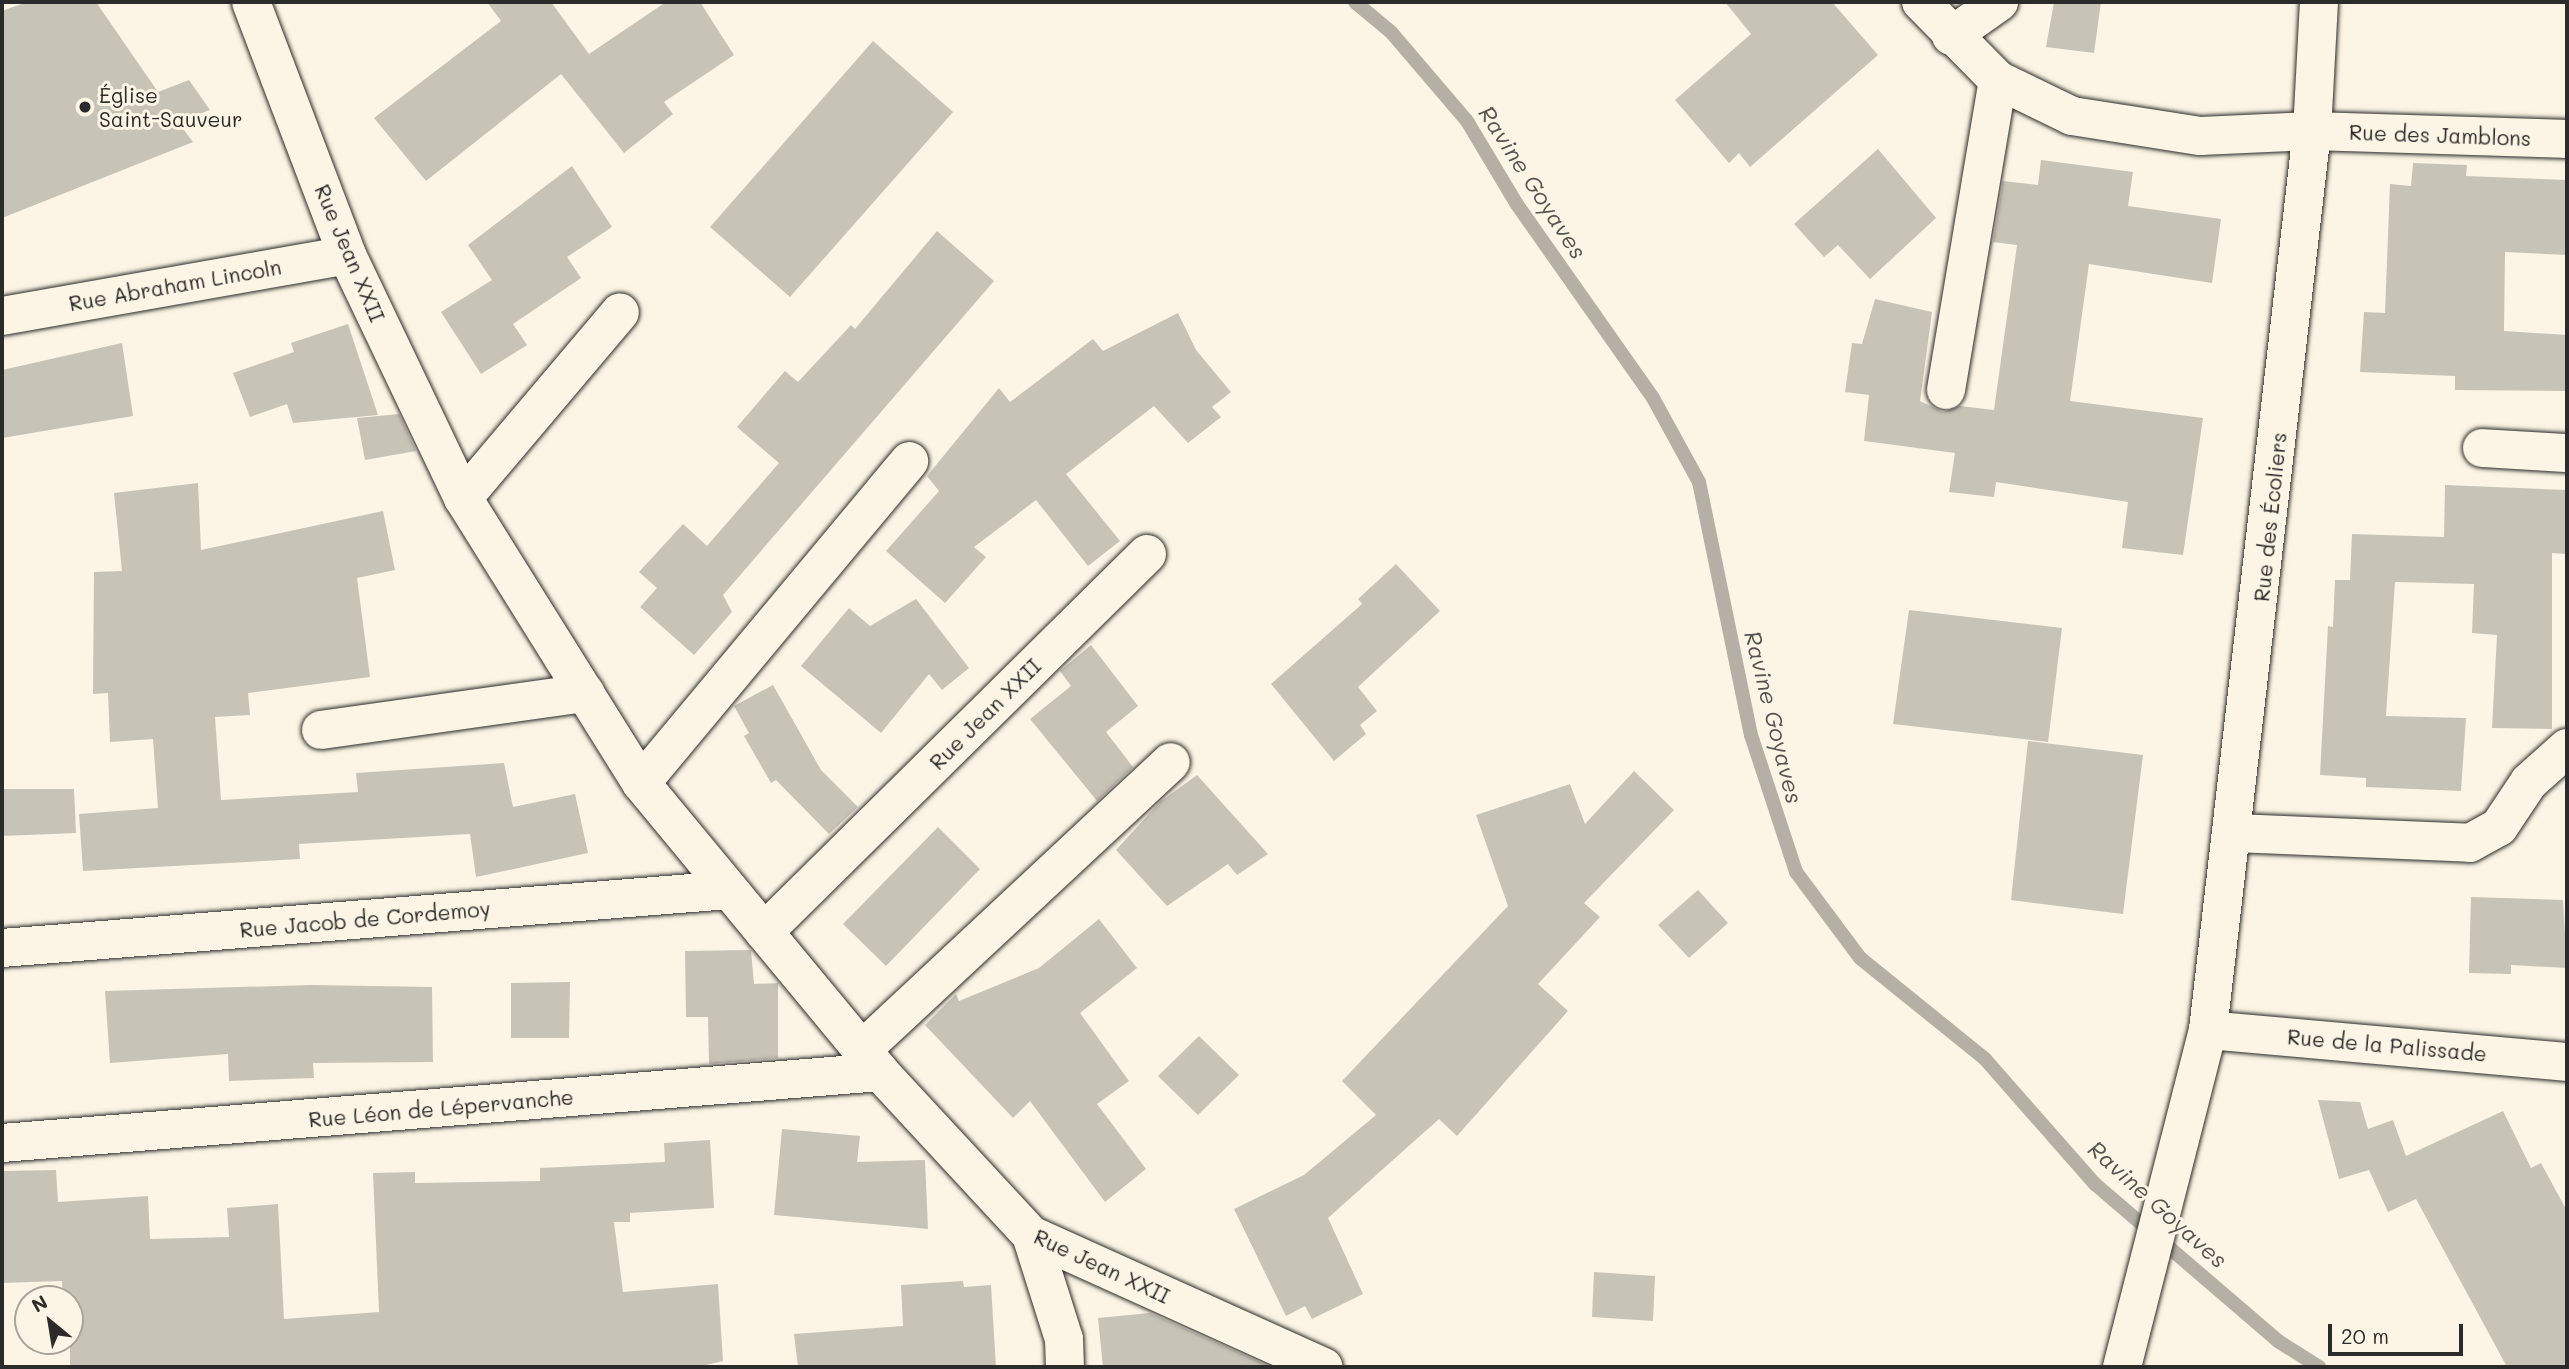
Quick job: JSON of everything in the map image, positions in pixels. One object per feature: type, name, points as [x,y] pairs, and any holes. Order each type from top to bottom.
[{"type":"street","name":"Rue Jean XXII","points":[[251,2],[347,255],[463,498],[641,783],[871,1061],[1031,1235],[1324,1367]]},
{"type":"street","name":"Rue des Jamblons","points":[[1921,2],[1951,36],[1998,80],[2072,117],[2200,136],[2312,131],[2567,139]]},
{"type":"street","points":[[1951,36],[1999,2]]},
{"type":"street","name":"Rue des Écoliers","points":[[2122,1367],[2165,1190],[2208,1030],[2235,832],[2312,131],[2319,2]]},
{"type":"street","points":[[1947,390],[1998,80]]},
{"type":"street","name":"Rue Abraham Lincoln","points":[[2,316],[347,255]]},
{"type":"street","points":[[463,498],[620,312]]},
{"type":"street","points":[[2482,448],[2567,453]]},
{"type":"street","points":[[641,783],[909,461]]},
{"type":"street","name":"Rue Jean XXII","points":[[764,932],[1147,554]]},
{"type":"street","points":[[321,730],[585,693]]},
{"type":"street","points":[[2235,832],[2470,843],[2499,827],[2529,782],[2567,748]]},
{"type":"street","points":[[871,1061],[1171,762]]},
{"type":"street","name":"Rue Jacob de Cordemoy","points":[[2,948],[729,890]]},
{"type":"street","name":"Rue de la Palissade","points":[[2208,1030],[2567,1062]]},
{"type":"street","name":"Rue Léon de Lépervanche","points":[[2,1143],[871,1061]]},
{"type":"street","points":[[1031,1235],[1064,1339],[1065,1367]]},
{"type":"building","name":"Église Saint-Sauveur","points":[[27,2],[96,2],[158,92],[189,80],[210,110],[178,122],[193,142],[2,218],[2,11]]},
{"type":"building","points":[[487,2],[551,2],[589,54],[666,2],[700,2],[734,55],[664,102],[673,114],[624,153],[561,74],[426,181],[374,118],[501,21]]},
{"type":"building","points":[[1725,2],[1832,2],[1878,55],[1750,167],[1739,153],[1729,163],[1675,100],[1751,34]]},
{"type":"building","points":[[2054,2],[2101,2],[2094,53],[2046,47]]},
{"type":"building","points":[[873,41],[953,112],[790,297],[710,227]]},
{"type":"building","points":[[1878,149],[1936,218],[1870,279],[1838,245],[1824,257],[1794,224]]},
{"type":"building","points":[[2041,160],[2133,172],[2128,206],[2221,219],[2212,283],[2089,264],[2070,401],[2203,418],[2183,555],[2122,548],[2128,502],[1996,482],[1994,497],[1949,492],[1955,453],[1864,441],[1869,395],[1845,392],[1852,343],[1862,344],[1875,299],[1932,312],[1920,401],[1943,412],[1960,406],[1994,410],[2017,245],[1993,242],[2003,181],[2038,185]]},
{"type":"building","points":[[2413,163],[2467,165],[2466,176],[2567,180],[2567,255],[2505,252],[2504,331],[2567,335],[2567,391],[2455,390],[2455,376],[2360,372],[2364,312],[2385,313],[2390,184],[2411,186]]},
{"type":"building","points":[[572,166],[612,227],[567,257],[581,278],[513,324],[527,345],[481,374],[441,312],[492,280],[468,245]]},
{"type":"building","points":[[937,231],[994,281],[723,595],[732,612],[694,655],[640,607],[657,588],[639,572],[683,524],[707,546],[779,463],[737,427],[785,371],[798,382],[851,325],[855,329]]},
{"type":"building","points":[[1178,313],[1196,350],[1231,392],[1212,407],[1221,417],[1188,443],[1154,406],[1066,474],[1120,541],[1088,566],[1036,500],[974,547],[986,557],[945,603],[886,551],[939,491],[927,476],[999,388],[1010,402],[1093,339],[1103,351]]},
{"type":"building","points":[[348,324],[378,415],[293,423],[287,404],[250,417],[233,373],[294,352],[291,343]]},
{"type":"building","points":[[122,343],[133,416],[2,438],[2,370]]},
{"type":"building","points":[[399,414],[416,451],[365,460],[357,418]]},
{"type":"building","points":[[198,483],[201,550],[383,511],[395,570],[357,578],[370,677],[248,693],[250,715],[215,717],[221,800],[358,792],[356,773],[504,763],[513,807],[575,794],[588,853],[476,877],[470,834],[299,844],[300,859],[83,871],[79,814],[158,808],[153,739],[110,742],[108,693],[93,694],[94,572],[122,571],[114,493]]},
{"type":"building","points":[[2445,485],[2567,490],[2567,554],[2552,553],[2552,729],[2492,728],[2497,635],[2472,633],[2474,584],[2395,582],[2386,716],[2466,718],[2461,791],[2366,787],[2366,778],[2320,775],[2328,626],[2333,627],[2335,580],[2350,580],[2352,534],[2444,537]]},
{"type":"building","points":[[1396,564],[1440,611],[1358,687],[1377,711],[1360,725],[1366,734],[1334,761],[1271,684],[1362,604],[1358,599]]},
{"type":"building","points":[[916,599],[969,668],[942,690],[929,674],[881,733],[801,666],[849,608],[870,626]]},
{"type":"building","points":[[1909,610],[2062,628],[2048,742],[1893,724]]},
{"type":"building","points":[[1091,645],[1138,706],[1106,732],[1133,767],[1097,801],[1030,719],[1071,686],[1060,671]]},
{"type":"building","points":[[773,685],[821,770],[858,807],[829,834],[776,780],[771,783],[744,736],[749,733],[734,706]]},
{"type":"building","points":[[2028,741],[2143,755],[2123,914],[2011,900]]},
{"type":"building","points":[[1634,771],[1674,810],[1584,903],[1600,917],[1538,984],[1568,1011],[1457,1136],[1439,1119],[1328,1218],[1363,1294],[1312,1319],[1305,1306],[1286,1316],[1234,1209],[1304,1175],[1376,1115],[1342,1081],[1508,906],[1476,815],[1570,784],[1585,824]]},
{"type":"building","points":[[1197,775],[1268,854],[1237,875],[1228,864],[1167,906],[1116,850],[1160,802]]},
{"type":"building","points":[[2,789],[74,789],[76,833],[2,836]]},
{"type":"building","points":[[938,827],[980,869],[886,966],[843,924]]},
{"type":"building","points":[[1698,890],[1728,923],[1689,958],[1658,925]]},
{"type":"building","points":[[2471,897],[2563,900],[2567,968],[2511,965],[2511,974],[2469,973]]},
{"type":"building","points":[[1099,919],[1137,968],[1080,1013],[1129,1081],[1097,1104],[1146,1169],[1105,1202],[1030,1101],[1013,1118],[925,1025],[956,994],[959,1001],[1039,968]]},
{"type":"building","points":[[751,950],[754,984],[778,983],[778,1058],[709,1064],[708,1017],[686,1017],[685,951]]},
{"type":"building","points":[[570,982],[569,1038],[511,1038],[511,983]]},
{"type":"building","points":[[311,985],[432,987],[433,1062],[313,1063],[314,1078],[229,1081],[228,1054],[110,1063],[105,991]]},
{"type":"building","points":[[1199,1036],[1239,1075],[1198,1115],[1158,1076]]},
{"type":"building","points":[[2318,1100],[2360,1102],[2368,1129],[2393,1120],[2406,1156],[2503,1111],[2531,1168],[2541,1163],[2567,1211],[2567,1367],[2507,1367],[2416,1199],[2388,1212],[2369,1170],[2339,1179]]},
{"type":"building","points":[[782,1129],[860,1136],[857,1162],[925,1160],[928,1229],[774,1215]]},
{"type":"building","points":[[710,1140],[714,1208],[630,1213],[630,1222],[614,1222],[623,1292],[718,1284],[723,1361],[697,1367],[70,1367],[70,1355],[84,1355],[84,1285],[62,1285],[62,1281],[2,1283],[2,1171],[56,1170],[58,1202],[148,1196],[150,1239],[229,1237],[227,1208],[278,1204],[284,1319],[379,1312],[373,1173],[415,1172],[415,1183],[540,1181],[540,1168],[665,1162],[664,1143]]},
{"type":"building","points":[[1594,1272],[1655,1276],[1653,1321],[1592,1317]]},
{"type":"building","points":[[963,1281],[964,1287],[991,1285],[996,1367],[798,1367],[794,1334],[903,1326],[901,1285]]},
{"type":"building","points":[[1150,1313],[1271,1367],[1103,1367],[1098,1318]]},
{"type":"waterway","name":"Ravine Goyaves","points":[[1355,2],[1391,32],[1467,121],[1516,203],[1653,398],[1699,482],[1751,735],[1796,872],[1860,958],[1985,1059],[2095,1184],[2278,1341],[2319,1367]]},
{"type":"place","name":"Église Saint-Sauveur","points":[[85,107]]}]
